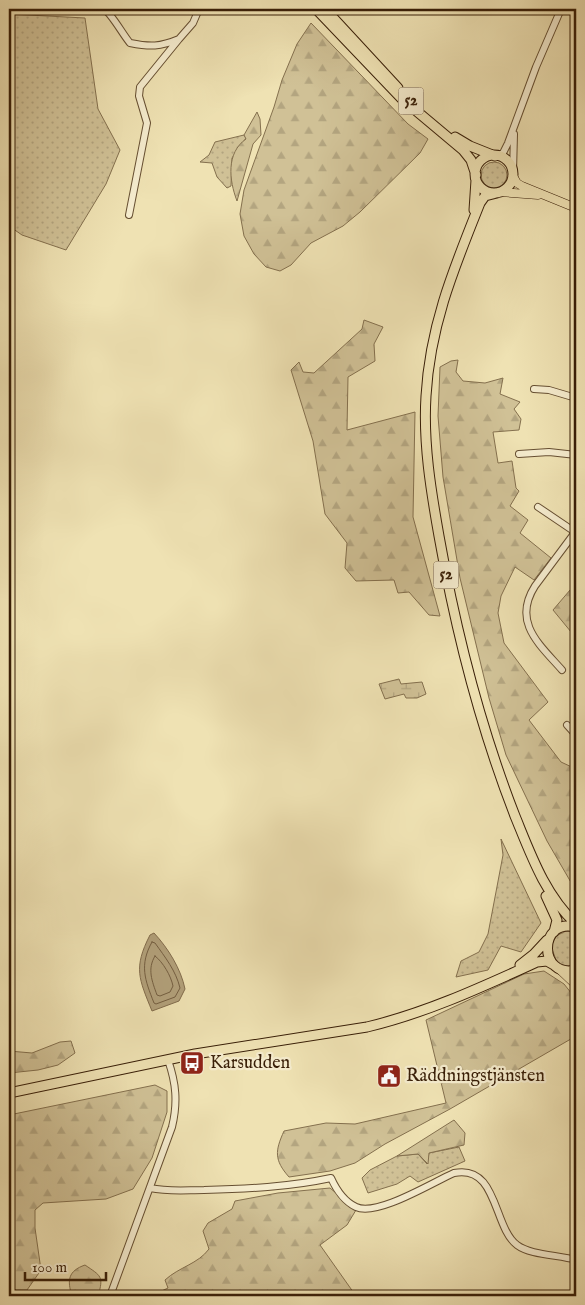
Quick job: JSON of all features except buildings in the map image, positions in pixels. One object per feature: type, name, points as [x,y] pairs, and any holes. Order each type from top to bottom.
[{"type":"highway","name":"52","points":[[316,9],[401,98],[463,150],[471,160],[476,178],[473,220]]},
{"type":"highway","name":"52","points":[[325,9],[427,116],[462,142],[508,162],[513,174],[510,185],[498,193],[488,194],[483,198],[449,282],[435,330],[426,398],[429,467],[446,571],[467,666],[500,776],[535,865],[557,903],[576,926]]},
{"type":"highway","points":[[496,156],[486,158],[481,162],[477,167],[476,178],[485,191],[498,193]]},
{"type":"highway","name":"52","points":[[535,865],[536,874],[556,916],[557,924],[547,942],[549,958],[555,966]]},
{"type":"highway","name":"52","points":[[552,934],[564,926],[576,926]]},
{"type":"highway","points":[[508,974],[534,954],[552,934]]},
{"type":"highway","points":[[9,1093],[256,1043],[367,1027],[393,1021],[425,1010],[540,961],[547,961],[564,970],[576,970]]},
{"type":"main road","points":[[513,174],[519,185],[576,208]]},
{"type":"main road","points":[[498,193],[542,195]]},
{"type":"main road","points":[[555,966],[576,985]]},
{"type":"street","points":[[104,9],[130,43],[148,46],[164,45],[179,40]]},
{"type":"street","points":[[129,215],[147,123],[139,96],[140,86],[193,23],[199,9]]},
{"type":"street","points":[[496,156],[505,150],[558,10]]},
{"type":"street","points":[[513,174],[515,123]]},
{"type":"street","points":[[534,389],[549,390],[576,398]]},
{"type":"street","points":[[520,454],[549,452],[576,455]]},
{"type":"street","points":[[538,507],[576,532],[530,593],[526,607],[528,624],[534,638],[562,670]]},
{"type":"street","points":[[567,725],[576,734]]},
{"type":"street","points":[[110,1296],[172,1127],[176,1111],[176,1087],[168,1060]]},
{"type":"street","points":[[150,1188],[171,1191],[246,1188],[331,1178],[338,1191],[356,1207],[371,1209],[387,1204],[454,1173],[466,1172],[475,1176],[486,1186],[509,1238],[518,1246],[528,1252],[546,1253],[576,1260]]},
{"type":"green space","points":[[9,14],[85,18],[98,109],[120,150],[106,184],[66,250],[22,235],[9,226]]},
{"type":"green space","points":[[311,23],[408,124],[428,139],[420,153],[360,212],[343,226],[311,243],[291,265],[280,271],[266,267],[254,254],[244,236],[240,214],[244,190],[282,80],[297,44]]},
{"type":"green space","points":[[257,112],[260,119],[261,135],[253,144],[237,201],[231,176],[232,159],[235,152],[246,139],[244,135]]},
{"type":"green space","points":[[244,135],[246,138],[232,158],[231,186],[227,188],[217,177],[212,163],[200,162],[209,155],[215,142]]},
{"type":"green space","points":[[494,162],[503,166],[507,175],[503,184],[494,188],[485,184],[481,175],[485,166]]},
{"type":"green space","points":[[364,320],[383,327],[374,344],[375,361],[348,377],[347,430],[415,412],[413,517],[440,616],[429,615],[409,592],[398,593],[394,580],[356,581],[345,568],[347,543],[325,514],[313,441],[291,370],[299,362],[303,372],[314,373],[362,329]]},
{"type":"green space","points":[[458,360],[456,372],[463,381],[485,383],[503,378],[500,394],[520,402],[514,409],[521,419],[519,430],[493,432],[498,463],[512,461],[516,488],[519,491],[510,506],[528,520],[520,533],[551,558],[534,580],[515,567],[501,596],[498,613],[504,643],[548,702],[529,720],[561,762],[576,769],[576,891],[547,841],[506,755],[489,698],[460,578],[443,477],[438,416],[440,367],[451,361]]},
{"type":"green space","points":[[576,583],[576,638],[553,610]]},
{"type":"green space","points":[[399,679],[401,684],[422,682],[426,694],[417,698],[406,698],[404,694],[385,699],[379,684]]},
{"type":"green space","points":[[501,839],[541,923],[521,952],[501,946],[488,970],[456,977],[461,961],[479,952],[488,934],[503,855]]},
{"type":"green space","points":[[566,931],[576,932],[576,965],[565,966],[558,962],[551,946],[556,936]]},
{"type":"green space","points":[[544,971],[564,984],[576,999],[576,1036],[450,1109],[385,1144],[355,1163],[330,1171],[289,1177],[284,1171],[278,1160],[278,1150],[284,1131],[326,1123],[355,1124],[446,1103],[426,1020],[524,974]]},
{"type":"green space","points":[[71,1041],[75,1053],[58,1065],[38,1070],[9,1073],[9,1051],[32,1053],[60,1042]]},
{"type":"green space","points":[[155,1085],[167,1091],[167,1112],[152,1158],[133,1189],[106,1199],[43,1203],[35,1210],[35,1228],[41,1270],[27,1290],[16,1290],[9,1283],[9,1115]]},
{"type":"green space","points":[[454,1120],[465,1133],[464,1145],[429,1153],[428,1164],[418,1154],[397,1156]]},
{"type":"green space","points":[[459,1147],[465,1161],[418,1182],[410,1176],[397,1184],[368,1193],[362,1178],[370,1170],[397,1156],[418,1154],[427,1164],[429,1153]]},
{"type":"green space","points":[[330,1188],[356,1210],[347,1225],[320,1245],[356,1296],[151,1296],[168,1288],[165,1280],[205,1254],[209,1249],[203,1231],[208,1223],[232,1209],[235,1201],[278,1193]]},
{"type":"green space","points":[[85,1265],[100,1277],[101,1284],[98,1296],[72,1296],[70,1277],[75,1270]]},
{"type":"water","points":[[154,933],[173,959],[185,989],[179,1001],[152,1011],[141,982],[140,965],[145,946],[150,935]]},
{"type":"place","name":"Karsudden","points":[[192,1063]]},
{"type":"place","name":"Räddningstjänsten","points":[[389,1076]]}]
